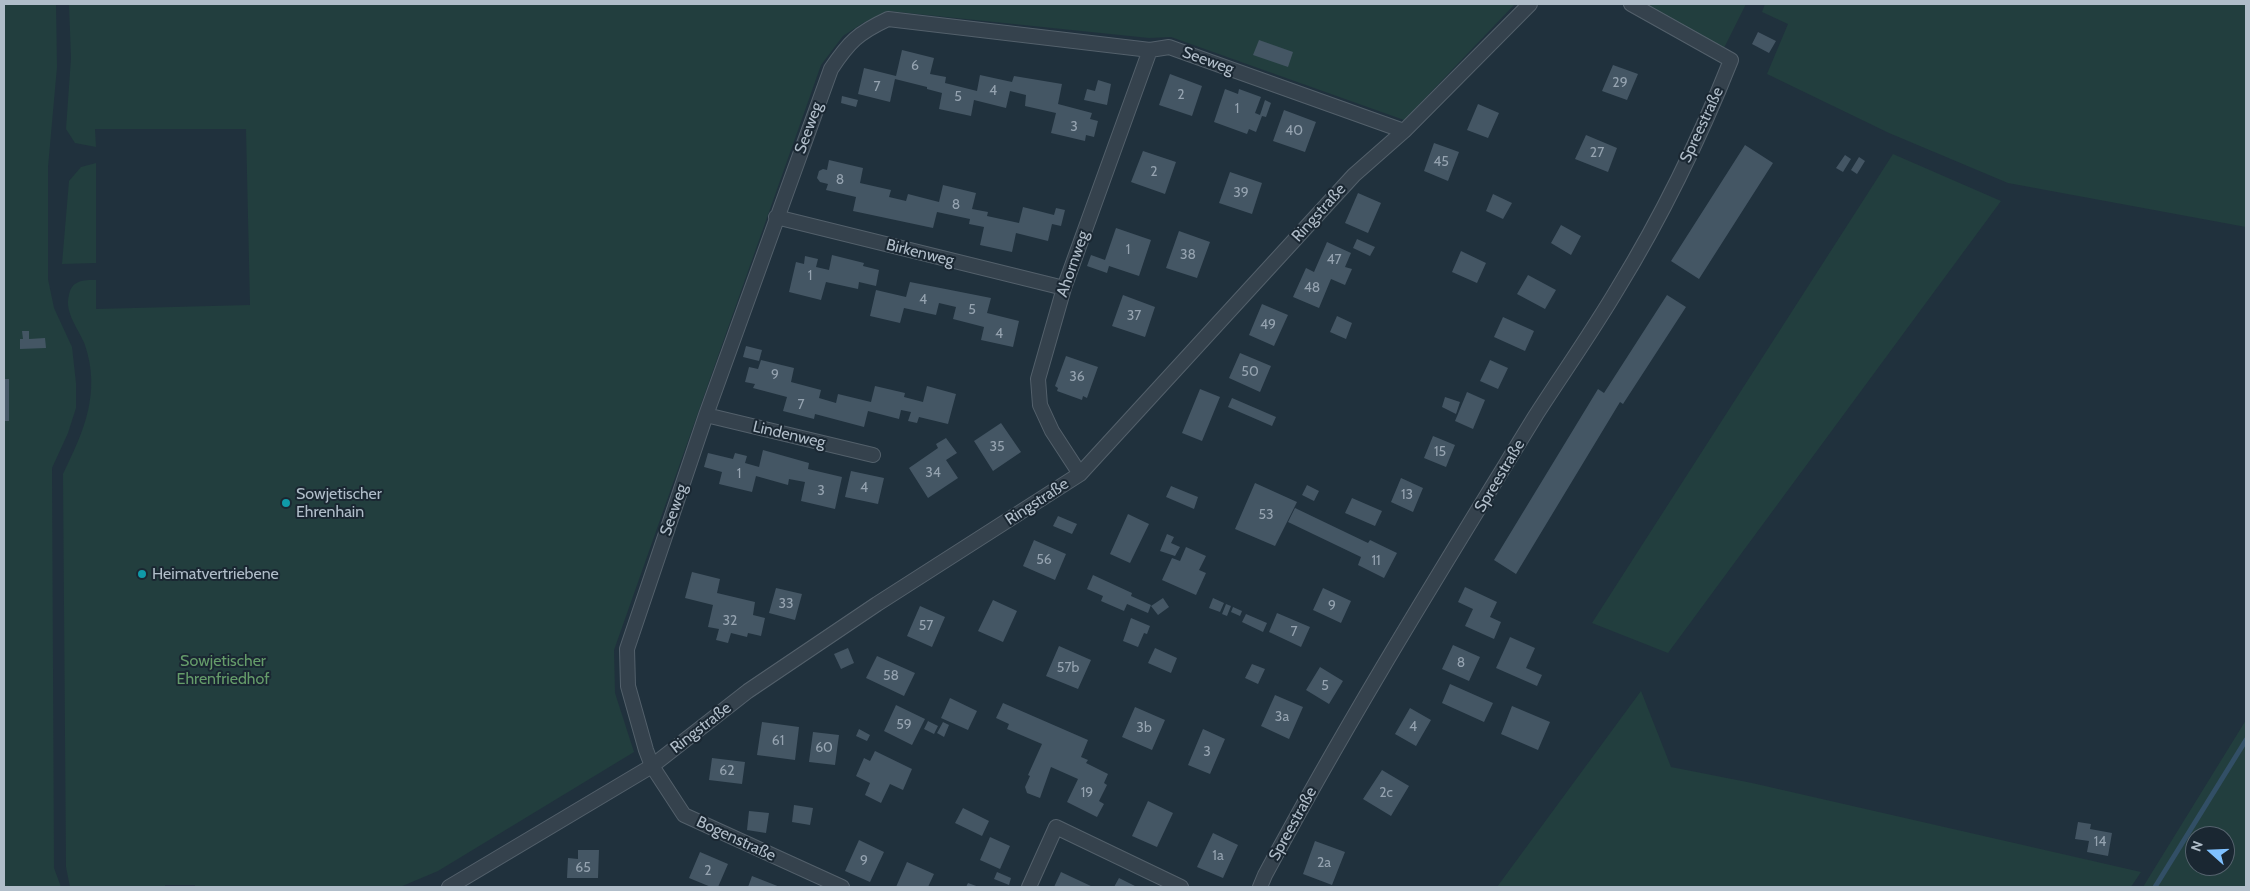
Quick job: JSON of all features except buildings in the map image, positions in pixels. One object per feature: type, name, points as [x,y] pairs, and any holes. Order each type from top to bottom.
[{"type":"street","name":"Ringstraße","points":[[449,887],[652,766],[748,691],[876,604],[1080,474],[1354,175],[1404,131],[1530,4]]},
{"type":"street","name":"Spreestraße","points":[[1260,887],[1265,874],[1346,726],[1636,257],[1654,225],[1712,106],[1731,60],[1631,4]]},
{"type":"street","name":"Seeweg","points":[[652,766],[628,686],[627,649],[706,415],[776,217],[831,69],[848,44],[866,30],[888,20],[1150,50],[1169,47],[1404,131]]},
{"type":"street","name":"Ahornweg","points":[[1080,474],[1052,431],[1040,405],[1038,378],[1064,288],[1150,50]]},
{"type":"street","name":"Birkenweg","points":[[776,217],[1064,288]]},
{"type":"street","name":"Lindenweg","points":[[706,415],[873,455]]},
{"type":"street","name":"Bogenstraße","points":[[652,766],[684,815],[842,887]]},
{"type":"street","points":[[1029,887],[1056,827],[1181,887]]},
{"type":"green space","points":[[4,4],[56,4],[57,67],[48,167],[48,279],[54,308],[72,347],[76,383],[76,408],[68,433],[52,468],[54,868],[61,887],[4,887]]},
{"type":"green space","name":"Sowjetischer Ehrenfriedhof","points":[[69,4],[1515,4],[1404,120],[1171,37],[1149,38],[888,11],[863,23],[843,36],[821,65],[614,650],[615,693],[634,752],[438,871],[400,887],[195,887],[195,885],[165,885],[165,887],[70,887],[66,867],[63,474],[78,442],[88,411],[91,396],[91,379],[90,363],[85,345],[70,315],[68,302],[70,290],[79,282],[96,280],[96,309],[250,305],[246,129],[95,129],[96,147],[75,143],[66,129],[71,58]]},
{"type":"green space","points":[[1644,4],[1746,4],[1724,48]]},
{"type":"green space","points":[[1765,4],[2246,4],[2246,227],[2008,183],[1889,133],[1767,74],[1788,24],[1762,12]]},
{"type":"green space","points":[[1893,154],[2001,201],[1668,653],[1592,623]]},
{"type":"green space","points":[[96,163],[96,263],[62,264],[69,181],[81,167]]},
{"type":"green space","points":[[1641,691],[1671,767],[1752,783],[2141,872],[2131,887],[1497,887]]},
{"type":"green space","points":[[2246,720],[2246,887],[2143,887]]},
{"type":"waterway","points":[[2155,887],[2246,740]]},
{"type":"place","name":"Sowjetischer Ehrenhain","points":[[286,503]]},
{"type":"place","name":"Heimatvertriebene","points":[[142,574]]}]
